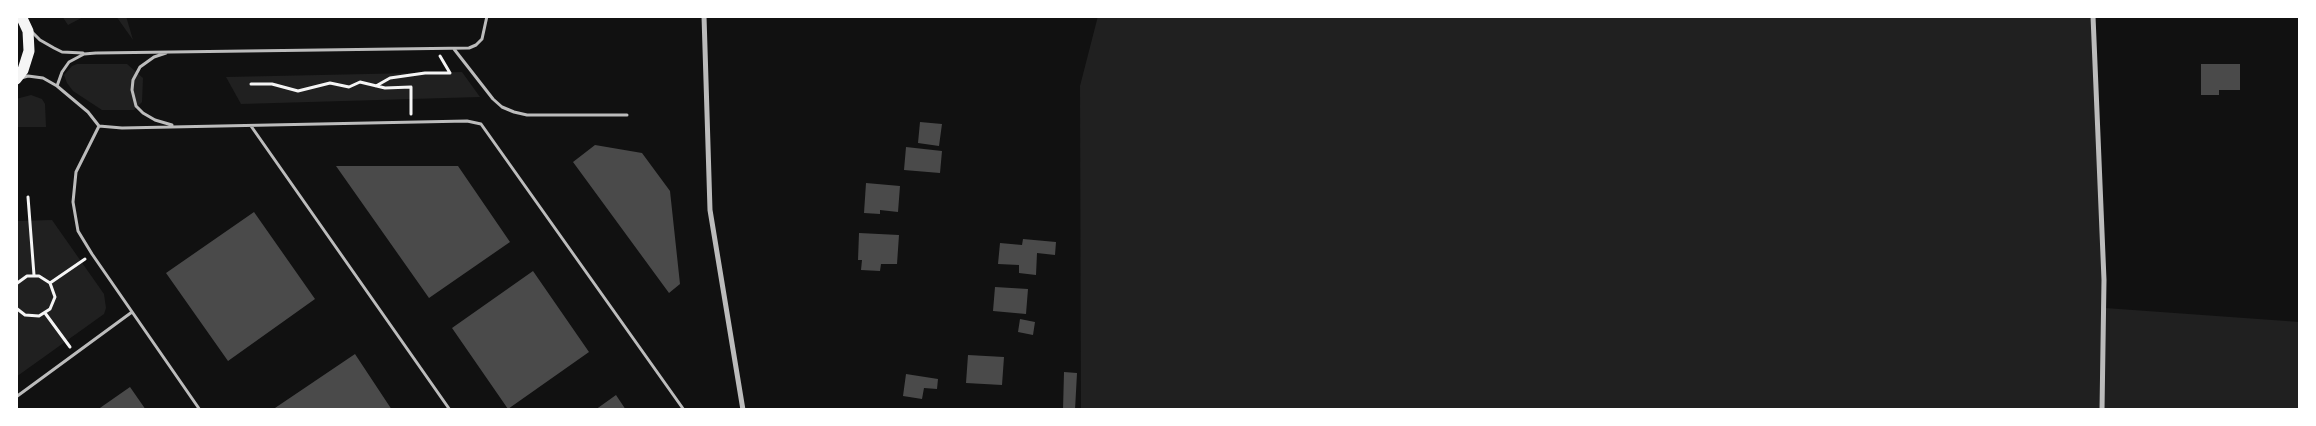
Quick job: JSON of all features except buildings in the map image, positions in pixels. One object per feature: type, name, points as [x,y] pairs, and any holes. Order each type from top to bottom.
[{"type":"main road","points":[[16,80],[23,70],[30,41],[22,18]]},
{"type":"street","points":[[704,16],[710,210],[743,410]]},
{"type":"street","points":[[2094,16],[2104,280],[2102,410]]},
{"type":"lane","points":[[22,18],[40,40],[54,48],[72,53],[96,53],[469,48],[476,45],[484,33],[487,16]]},
{"type":"lane","points":[[454,48],[493,99],[502,107],[514,112],[527,114],[627,115]]},
{"type":"lane","points":[[169,52],[154,57],[140,67],[133,80],[132,90],[136,106],[142,113],[155,120],[178,127]]},
{"type":"lane","points":[[57,86],[62,72],[69,62],[84,54],[96,53]]},
{"type":"lane","points":[[16,80],[35,76],[57,86],[88,112],[99,126],[122,128],[467,121],[481,124],[684,410]]},
{"type":"lane","points":[[251,125],[450,410]]},
{"type":"lane","points":[[99,126],[76,172],[74,189],[75,223],[92,254],[200,410]]},
{"type":"lane","points":[[16,397],[132,312]]},
{"type":"path","points":[[376,86],[390,78],[425,73],[450,73],[436,49]]},
{"type":"path","points":[[251,84],[272,84],[298,91],[330,83],[349,87],[360,82],[385,88],[411,87],[411,122]]},
{"type":"path","points":[[28,198],[34,275]]},
{"type":"path","points":[[50,283],[92,254]]},
{"type":"path","points":[[16,284],[24,277],[34,275],[43,277],[50,283],[55,297],[52,307],[45,314],[30,317],[22,314],[16,308]]},
{"type":"path","points":[[45,314],[75,353]]},
{"type":"shaded area","points":[[62,16],[85,16],[68,25]]},
{"type":"shaded area","points":[[116,16],[126,16],[133,40]]},
{"type":"shaded area","points":[[1098,16],[2093,16],[2105,308],[2300,322],[2300,410],[1081,410],[1080,86]]},
{"type":"shaded area","points":[[77,64],[127,64],[143,78],[142,102],[134,110],[102,110],[73,91],[67,83],[64,75],[72,66]]},
{"type":"shaded area","points":[[462,72],[480,97],[241,104],[226,77]]},
{"type":"shaded area","points":[[31,95],[42,99],[45,104],[46,127],[16,127],[16,99]]},
{"type":"shaded area","points":[[52,220],[104,294],[106,308],[104,314],[16,377],[16,221]]}]
